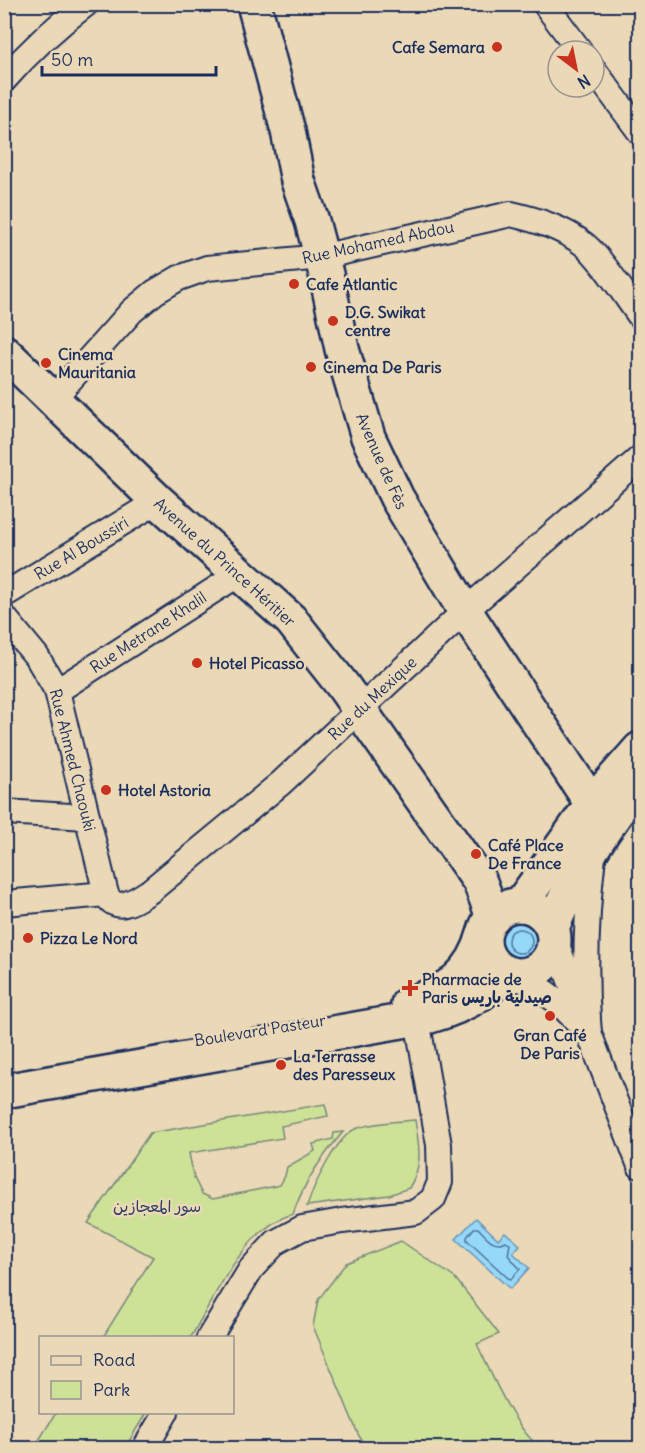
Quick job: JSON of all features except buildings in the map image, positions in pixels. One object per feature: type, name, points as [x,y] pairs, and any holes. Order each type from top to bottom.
[{"type":"street","points":[[4,81],[32,49],[86,4]]},
{"type":"street","name":"Avenue de Fès","points":[[254,4],[288,131],[298,181],[321,257],[342,349],[368,437],[397,498],[465,611],[592,804]]},
{"type":"street","points":[[545,4],[571,39]]},
{"type":"street","points":[[606,86],[640,132]]},
{"type":"street","name":"Rue Mohamed Abdou","points":[[53,399],[132,310],[155,292],[179,278],[207,268],[321,257],[511,214],[535,219],[567,233],[586,246],[640,316]]},
{"type":"street","name":"Avenue du Prince Héritier","points":[[4,352],[158,501],[238,574],[276,605],[302,633],[480,882],[499,919]]},
{"type":"street","name":"Rue du Mexique","points":[[104,888],[109,901],[115,905],[131,903],[150,891],[280,783],[465,611],[640,458]]},
{"type":"street","name":"Rue Al Boussiri","points":[[4,595],[158,501]]},
{"type":"street","name":"Rue Metrane Khalil","points":[[57,691],[238,574]]},
{"type":"street","name":"Rue Ahmed Chaouki","points":[[4,617],[37,657],[57,691],[104,888]]},
{"type":"street","name":"Boulevard Pasteur","points":[[4,1073],[381,1010],[432,996],[468,969],[499,919],[529,895],[592,804],[640,748]]},
{"type":"street","points":[[4,1091],[430,1016],[465,1003],[514,974],[530,974],[544,966],[552,953],[553,932],[568,890],[594,845],[640,783]]},
{"type":"street","points":[[589,1033],[585,988],[585,934],[594,845],[592,804]]},
{"type":"street","points":[[4,812],[87,817]]},
{"type":"street","points":[[4,903],[104,888]]},
{"type":"street","points":[[589,1033],[558,1002],[514,974],[497,968],[486,953],[499,919],[539,911],[547,918],[640,1166]]},
{"type":"street","points":[[209,1336],[251,1269],[276,1242],[302,1228],[416,1212],[433,1199],[440,1182],[440,1144],[430,1016]]},
{"type":"street","points":[[145,1449],[165,1414]]},
{"type":"green space","name":"سور المعجازين","points":[[325,1104],[328,1116],[281,1126],[283,1138],[189,1153],[194,1178],[202,1194],[213,1199],[280,1185],[287,1167],[315,1151],[313,1144],[333,1139],[334,1133],[343,1132],[314,1171],[302,1191],[293,1214],[260,1233],[233,1265],[192,1336],[104,1336],[153,1257],[88,1223],[150,1133]]},
{"type":"green space","points":[[415,1120],[419,1163],[409,1188],[389,1195],[307,1206],[327,1162],[350,1132],[372,1124]]},
{"type":"green space","points":[[401,1241],[455,1278],[499,1334],[477,1344],[513,1415],[531,1440],[541,1448],[368,1448],[359,1436],[313,1326],[318,1300],[346,1263]]},
{"type":"green space","points":[[55,1414],[145,1414],[125,1448],[87,1448],[83,1442],[67,1448],[34,1448]]},
{"type":"water","points":[[520,916],[538,923],[545,941],[538,959],[520,966],[502,959],[495,941],[502,923]]},
{"type":"water","points":[[476,1218],[498,1239],[505,1232],[520,1245],[513,1253],[529,1268],[510,1289],[456,1239]]},
{"type":"place","name":"Cafe Semara","points":[[497,47]]},
{"type":"place","name":"Cafe Atlantic","points":[[294,284]]},
{"type":"place","name":"D.G. Swikat centre","points":[[333,321]]},
{"type":"place","name":"Cinema Mauritania","points":[[46,363]]},
{"type":"place","name":"Cinema De Paris","points":[[311,367]]},
{"type":"place","name":"Hotel Picasso","points":[[197,663]]},
{"type":"place","name":"Hotel Astoria","points":[[106,790]]},
{"type":"place","name":"Café Place De France","points":[[476,854]]},
{"type":"place","name":"Pizza Le Nord","points":[[28,938]]},
{"type":"place","name":"Pharmacie de Paris صيدلية باريس","points":[[410,988]]},
{"type":"place","name":"Gran Café De Paris","points":[[550,1016]]},
{"type":"place","name":"La Terrasse des Paresseux","points":[[281,1065]]}]
